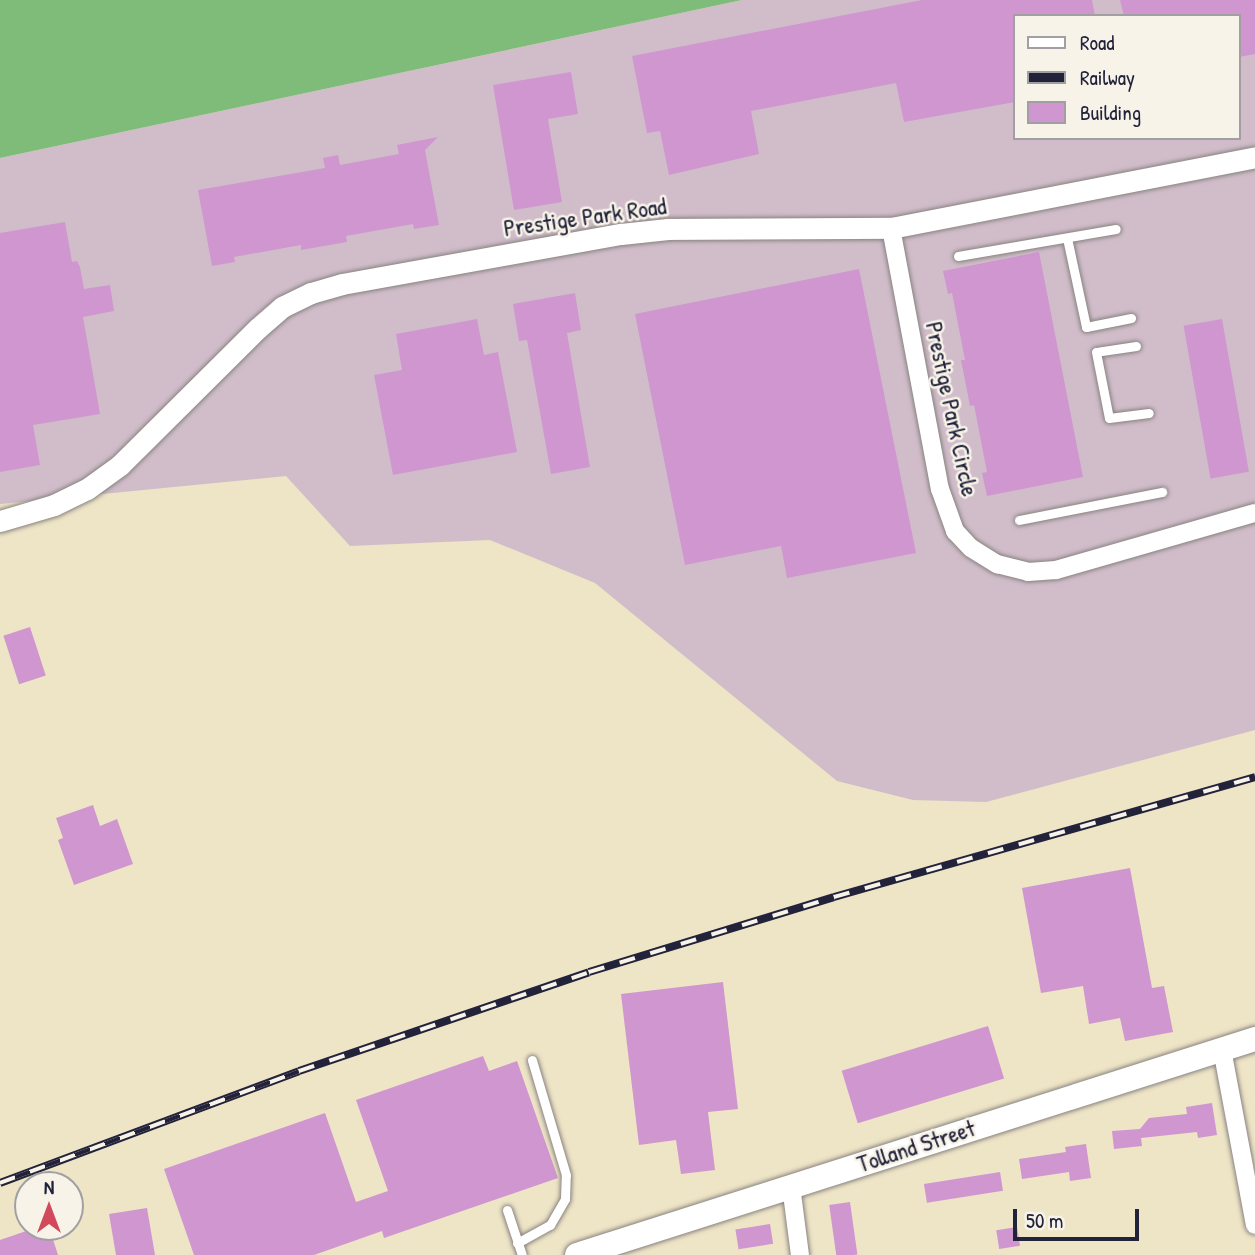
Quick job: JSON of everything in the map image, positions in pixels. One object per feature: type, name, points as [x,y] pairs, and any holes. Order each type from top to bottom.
[{"type":"main road","name":"Tolland Street","points":[[577,1255],[1255,1039]]},
{"type":"street","name":"Prestige Park Road","points":[[0,521],[54,505],[87,489],[120,465],[258,327],[282,307],[311,293],[342,284],[631,233],[668,229],[891,228],[1255,157]]},
{"type":"street","name":"Prestige Park Circle","points":[[891,228],[940,489],[955,531],[971,548],[997,564],[1028,572],[1056,570],[1255,513]]},
{"type":"street","points":[[1222,1049],[1255,1225]]},
{"type":"street","points":[[791,1186],[800,1255]]},
{"type":"lane","points":[[958,256],[1116,229]]},
{"type":"lane","points":[[1067,238],[1086,327],[1131,318]]},
{"type":"lane","points":[[1136,346],[1096,352],[1109,418],[1149,413]]},
{"type":"lane","points":[[1019,520],[1162,492]]},
{"type":"lane","points":[[517,1243],[550,1225],[565,1199],[566,1174],[532,1060]]},
{"type":"lane","points":[[507,1210],[522,1255]]},
{"type":"shaded area","points":[[742,0],[1255,0],[1255,730],[986,802],[913,800],[837,781],[595,583],[490,540],[350,546],[286,476],[0,504],[0,158]]},
{"type":"green space","points":[[0,0],[742,0],[0,158]]},
{"type":"building","points":[[922,0],[1092,0],[1095,14],[1014,14],[1014,102],[904,122],[896,83],[751,111],[759,154],[669,175],[660,131],[647,133],[632,56]]},
{"type":"building","points":[[1120,0],[1255,0],[1255,54],[1241,57],[1241,14],[1124,14]]},
{"type":"building","points":[[571,72],[578,114],[548,119],[562,202],[514,210],[493,85]]},
{"type":"building","points":[[438,137],[425,150],[439,225],[414,229],[413,224],[346,236],[347,242],[301,250],[301,245],[234,257],[235,262],[212,266],[198,190],[325,168],[323,158],[338,155],[340,165],[399,154],[397,145]]},
{"type":"building","points":[[65,222],[72,262],[77,261],[80,267],[84,289],[110,285],[114,311],[83,317],[100,414],[33,425],[40,465],[0,472],[0,233]]},
{"type":"building","points":[[1039,252],[1083,477],[987,496],[982,473],[987,472],[974,405],[970,406],[961,360],[965,360],[952,293],[948,294],[943,271]]},
{"type":"building","points":[[859,269],[916,553],[787,578],[781,546],[685,565],[635,314]]},
{"type":"building","points":[[575,293],[581,330],[567,333],[590,467],[551,474],[527,340],[519,341],[513,304]]},
{"type":"building","points":[[477,319],[484,355],[498,352],[517,452],[393,475],[374,375],[402,370],[396,334]]},
{"type":"building","points":[[1222,319],[1249,472],[1211,478],[1184,326]]},
{"type":"building","points":[[30,627],[46,676],[19,684],[3,636]]},
{"type":"building","points":[[93,805],[100,826],[117,819],[133,864],[74,885],[58,840],[63,838],[56,818]]},
{"type":"building","points":[[1130,868],[1152,988],[1164,986],[1173,1032],[1125,1041],[1120,1018],[1089,1024],[1083,986],[1041,993],[1022,888]]},
{"type":"building","points":[[723,982],[738,1109],[708,1112],[715,1170],[681,1174],[676,1140],[639,1145],[621,994]]},
{"type":"building","points":[[988,1026],[1004,1079],[858,1123],[842,1071]]},
{"type":"building","points":[[483,1056],[489,1071],[517,1061],[558,1178],[384,1238],[382,1231],[314,1255],[194,1255],[164,1169],[325,1113],[356,1202],[388,1191],[356,1100]]},
{"type":"building","points":[[1212,1103],[1217,1135],[1198,1138],[1197,1132],[1141,1138],[1142,1146],[1114,1149],[1112,1131],[1140,1129],[1149,1118],[1187,1114],[1186,1107]]},
{"type":"building","points":[[1086,1144],[1091,1178],[1070,1181],[1069,1172],[1022,1179],[1019,1159],[1066,1152],[1065,1147]]},
{"type":"building","points":[[1000,1172],[1003,1191],[927,1203],[924,1184]]},
{"type":"building","points":[[850,1202],[857,1254],[836,1255],[829,1205]]},
{"type":"building","points":[[147,1208],[155,1255],[116,1255],[109,1214]]},
{"type":"building","points":[[770,1224],[773,1244],[739,1249],[735,1229]]},
{"type":"building","points":[[1017,1227],[1020,1246],[999,1249],[996,1230]]},
{"type":"building","points":[[14,1235],[14,1241],[54,1241],[58,1255],[0,1255],[0,1240]]},
{"type":"railway","points":[[0,1183],[299,1071],[589,972],[834,897],[1255,777]]}]
